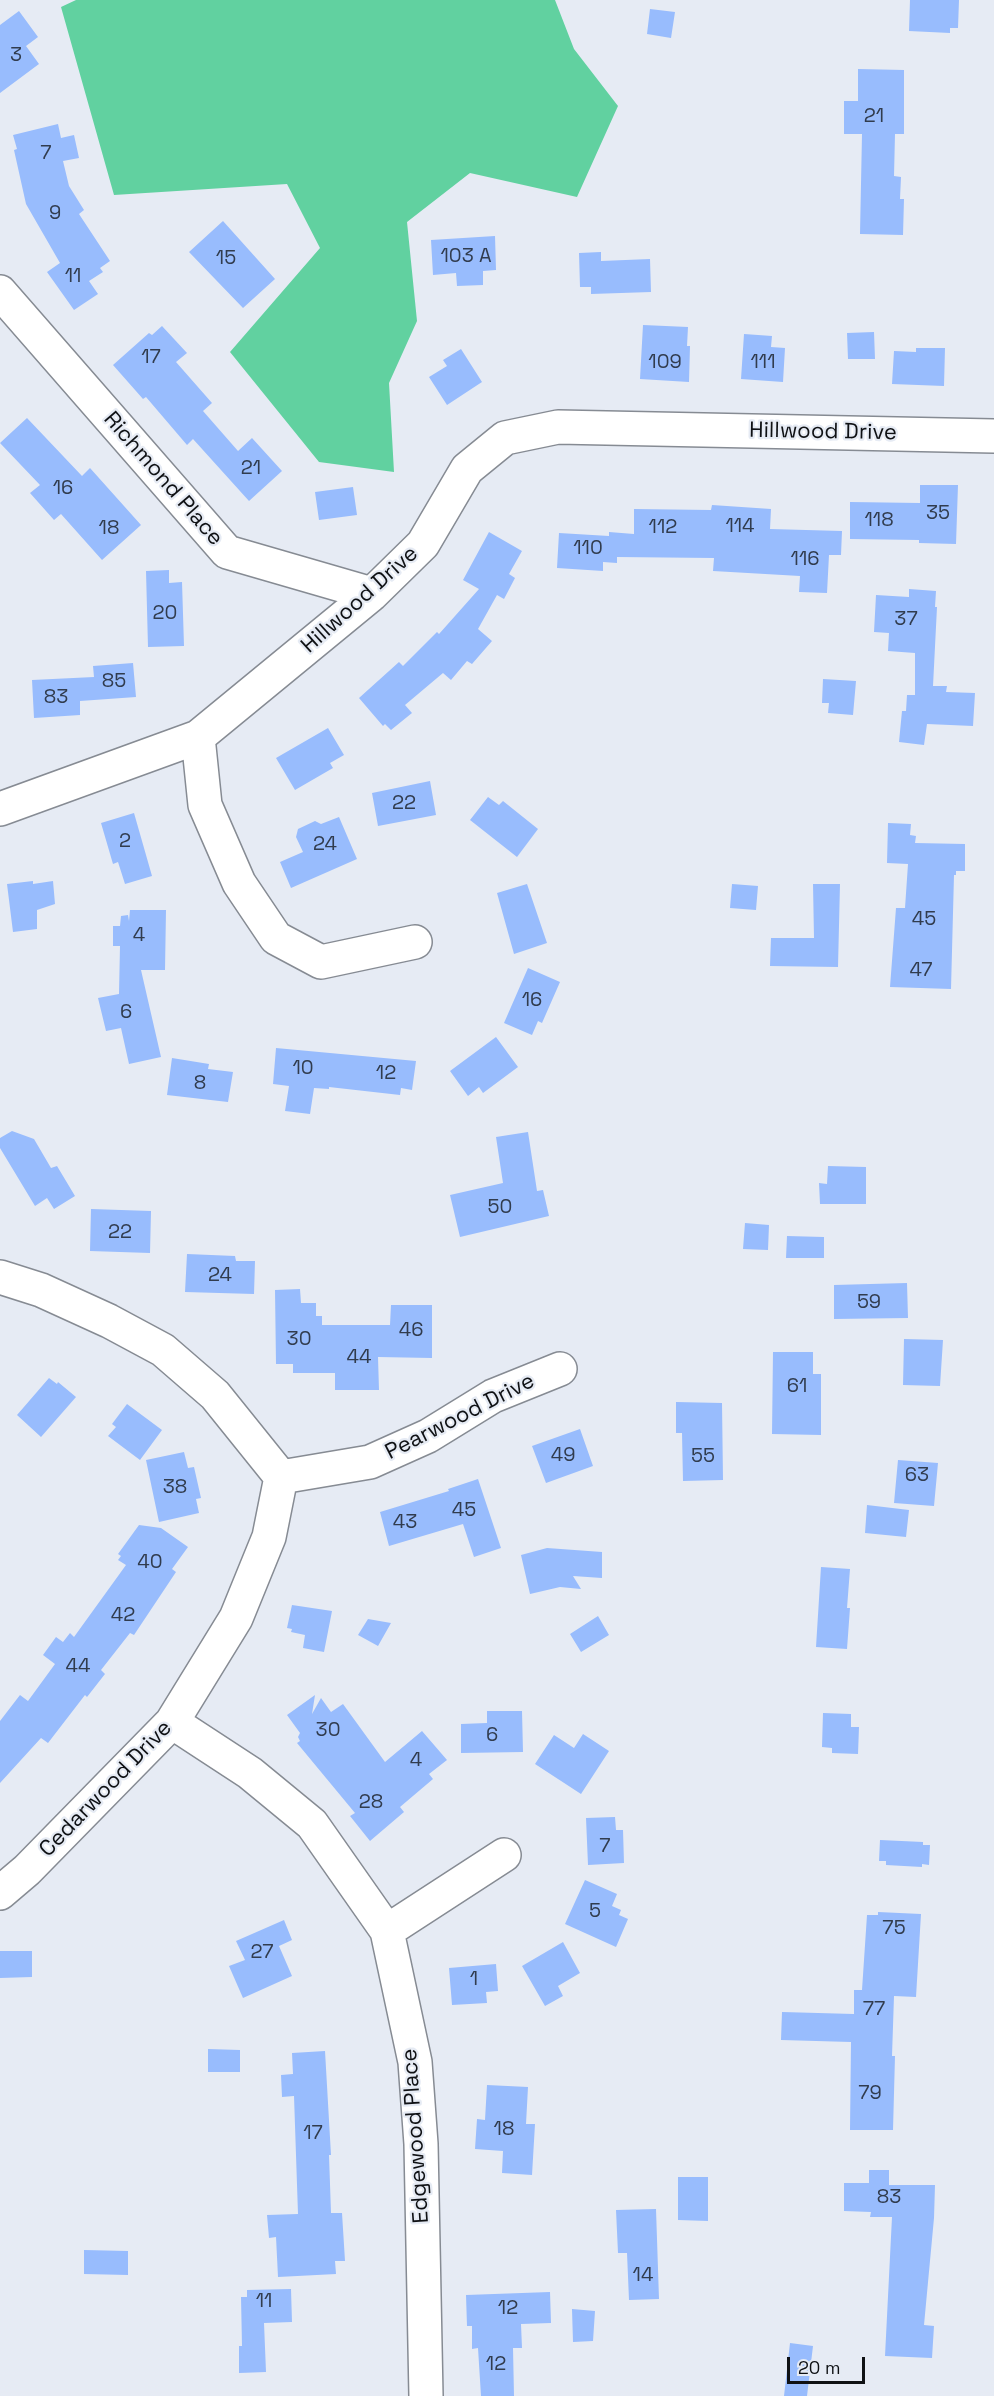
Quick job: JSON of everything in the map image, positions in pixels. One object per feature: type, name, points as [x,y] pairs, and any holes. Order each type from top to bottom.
[{"type":"street","name":"Richmond Place","points":[[0,292],[227,552],[372,594]]},
{"type":"street","name":"Hillwood Drive","points":[[0,809],[198,737],[372,594],[423,544],[466,469],[505,438],[558,427],[994,436]]},
{"type":"street","points":[[198,737],[205,805],[239,883],[276,938],[321,962],[415,942]]},
{"type":"street","points":[[0,1277],[51,1294],[163,1350],[215,1395],[281,1477]]},
{"type":"street","name":"Pearwood Drive","points":[[281,1477],[370,1462],[428,1436],[493,1396],[560,1369]]},
{"type":"street","name":"Cedarwood Drive","points":[[0,1893],[27,1870],[172,1722],[236,1618],[269,1537],[281,1477]]},
{"type":"street","name":"Edgewood Place","points":[[172,1722],[250,1773],[312,1824],[387,1931],[416,2074],[421,2144],[426,2396]]},
{"type":"street","points":[[387,1931],[504,1855]]},
{"type":"green space","points":[[76,0],[555,0],[574,49],[618,106],[577,197],[470,173],[407,222],[417,321],[389,383],[394,472],[319,462],[230,352],[320,248],[287,184],[114,195],[61,7]]},
{"type":"building","points":[[910,0],[959,0],[958,28],[950,28],[950,33],[909,31]]},
{"type":"building","points":[[650,9],[675,12],[671,38],[647,34]]},
{"type":"building","points":[[19,11],[38,37],[26,46],[39,64],[0,93],[0,25]]},
{"type":"building","points":[[858,69],[904,70],[904,134],[895,134],[894,176],[901,177],[900,199],[904,199],[903,235],[860,234],[862,134],[844,134],[844,101],[858,101]]},
{"type":"building","points":[[58,124],[61,138],[74,135],[79,158],[63,161],[69,186],[84,210],[79,214],[110,261],[100,268],[103,272],[89,281],[98,294],[74,310],[47,272],[60,263],[26,204],[14,150],[17,149],[13,135]]},
{"type":"building","points":[[223,221],[275,279],[243,308],[189,252]]},
{"type":"building","points":[[495,236],[496,270],[483,271],[483,285],[457,286],[456,273],[433,275],[431,240]]},
{"type":"building","points":[[601,252],[601,261],[650,259],[651,292],[591,294],[591,287],[580,287],[579,253]]},
{"type":"building","points":[[643,325],[688,327],[689,382],[640,379]]},
{"type":"building","points":[[162,326],[187,353],[176,362],[212,403],[203,411],[238,451],[252,438],[282,471],[249,501],[193,439],[187,445],[146,397],[143,399],[113,365],[149,333],[152,335]]},
{"type":"building","points":[[874,332],[875,359],[848,359],[847,333]]},
{"type":"building","points":[[744,334],[772,336],[771,347],[785,348],[783,382],[741,379]]},
{"type":"building","points":[[916,348],[945,348],[944,386],[892,384],[894,351],[916,352]]},
{"type":"building","points":[[461,349],[482,382],[447,405],[429,377],[447,366],[443,360]]},
{"type":"building","points":[[27,418],[82,476],[90,468],[141,525],[102,560],[61,514],[54,520],[30,493],[40,485],[0,443]]},
{"type":"building","points":[[920,485],[958,485],[956,544],[919,543],[919,540],[850,539],[850,502],[920,503]]},
{"type":"building","points":[[353,487],[357,515],[319,520],[315,492]]},
{"type":"building","points":[[712,505],[771,509],[770,529],[842,531],[841,555],[829,555],[827,593],[799,592],[800,576],[713,571],[714,558],[617,557],[617,563],[603,562],[603,571],[557,568],[559,533],[609,536],[609,532],[634,534],[634,509],[711,510]]},
{"type":"building","points":[[489,532],[522,551],[509,574],[515,578],[504,599],[497,595],[478,629],[492,641],[472,664],[467,661],[451,680],[443,673],[405,705],[412,713],[391,730],[385,724],[383,726],[359,698],[399,662],[403,666],[437,632],[439,634],[479,589],[463,580]]},
{"type":"building","points":[[169,570],[169,583],[182,582],[184,646],[148,647],[146,571]]},
{"type":"building","points":[[909,589],[936,591],[933,686],[947,686],[946,692],[975,693],[973,726],[927,724],[924,745],[899,742],[902,711],[906,711],[907,695],[915,695],[915,653],[888,651],[889,633],[874,632],[876,595],[909,597]]},
{"type":"building","points":[[133,663],[136,697],[80,701],[80,715],[34,718],[32,680],[94,677],[93,666]]},
{"type":"building","points":[[823,679],[856,681],[853,715],[828,713],[829,703],[822,703]]},
{"type":"building","points":[[328,728],[344,755],[330,763],[333,768],[295,790],[276,758]]},
{"type":"building","points":[[430,781],[436,815],[378,826],[372,793]]},
{"type":"building","points":[[488,797],[499,805],[503,801],[538,829],[517,857],[470,820]]},
{"type":"building","points":[[134,813],[152,876],[125,884],[118,862],[113,864],[101,823]]},
{"type":"building","points":[[339,817],[357,859],[291,888],[280,862],[303,852],[296,837],[298,829],[315,821],[321,824]]},
{"type":"building","points":[[888,823],[911,824],[910,835],[916,836],[915,843],[965,844],[965,871],[956,871],[954,875],[951,989],[890,987],[896,908],[905,908],[908,864],[887,863]]},
{"type":"building","points":[[33,881],[33,884],[53,881],[55,904],[37,910],[37,929],[13,932],[7,884]]},
{"type":"building","points":[[527,884],[547,943],[514,954],[497,893]]},
{"type":"building","points":[[732,884],[758,886],[756,910],[730,908]]},
{"type":"building","points":[[813,884],[840,884],[838,967],[770,966],[771,938],[814,938]]},
{"type":"building","points":[[130,910],[166,910],[165,970],[141,970],[161,1057],[129,1064],[121,1028],[106,1031],[98,998],[119,994],[120,946],[113,946],[113,926],[120,926],[121,916],[128,915],[129,921]]},
{"type":"building","points":[[528,968],[560,982],[542,1023],[538,1021],[532,1035],[504,1023]]},
{"type":"building","points":[[496,1037],[518,1067],[483,1093],[479,1087],[468,1096],[450,1071]]},
{"type":"building","points":[[276,1048],[416,1061],[412,1090],[401,1088],[400,1095],[329,1087],[329,1089],[314,1088],[310,1114],[285,1111],[289,1086],[273,1084]]},
{"type":"building","points":[[172,1058],[209,1064],[208,1069],[233,1072],[228,1102],[167,1095]]},
{"type":"building","points":[[12,1131],[34,1139],[51,1168],[57,1166],[75,1196],[54,1209],[47,1198],[35,1206],[0,1148],[0,1138]]},
{"type":"building","points":[[528,1132],[537,1191],[543,1190],[549,1216],[460,1237],[450,1195],[503,1183],[496,1137]]},
{"type":"building","points":[[828,1166],[866,1167],[866,1204],[820,1204],[819,1183],[827,1184]]},
{"type":"building","points":[[91,1209],[151,1211],[150,1253],[90,1251]]},
{"type":"building","points":[[745,1223],[769,1225],[768,1250],[743,1249]]},
{"type":"building","points":[[787,1236],[824,1237],[824,1258],[786,1258]]},
{"type":"building","points":[[187,1254],[235,1256],[236,1261],[255,1261],[254,1294],[185,1292]]},
{"type":"building","points":[[907,1283],[908,1318],[834,1319],[834,1285]]},
{"type":"building","points":[[300,1289],[301,1303],[316,1303],[316,1316],[322,1316],[322,1325],[390,1325],[391,1305],[432,1305],[432,1358],[378,1357],[379,1390],[335,1390],[335,1373],[293,1373],[293,1364],[276,1364],[275,1290]]},
{"type":"building","points":[[904,1339],[943,1340],[940,1386],[903,1385]]},
{"type":"building","points":[[773,1352],[813,1352],[813,1374],[821,1374],[821,1435],[772,1434]]},
{"type":"building","points":[[49,1378],[57,1384],[58,1382],[76,1397],[41,1437],[17,1415]]},
{"type":"building","points":[[676,1402],[722,1403],[723,1480],[683,1481],[682,1433],[676,1433]]},
{"type":"building","points":[[127,1404],[162,1430],[140,1460],[108,1436],[116,1427],[112,1424]]},
{"type":"building","points":[[580,1429],[593,1466],[546,1483],[532,1446]]},
{"type":"building","points":[[184,1452],[188,1468],[194,1467],[201,1498],[196,1499],[199,1513],[159,1522],[146,1460]]},
{"type":"building","points":[[898,1460],[938,1463],[934,1506],[894,1503]]},
{"type":"building","points":[[478,1479],[501,1548],[474,1557],[463,1524],[389,1546],[380,1512],[449,1491],[448,1489]]},
{"type":"building","points":[[867,1505],[909,1510],[906,1537],[865,1533]]},
{"type":"building","points":[[139,1525],[161,1528],[188,1547],[172,1569],[176,1572],[134,1635],[130,1633],[101,1670],[105,1674],[87,1697],[85,1695],[48,1743],[41,1738],[0,1783],[0,1721],[20,1695],[28,1701],[55,1664],[43,1655],[56,1637],[63,1642],[70,1633],[74,1637],[126,1565],[118,1560],[121,1556],[118,1554]]},
{"type":"building","points":[[547,1548],[602,1552],[602,1578],[573,1576],[581,1589],[560,1587],[530,1594],[521,1555]]},
{"type":"building","points":[[821,1567],[850,1569],[847,1649],[816,1647]]},
{"type":"building","points":[[292,1605],[332,1611],[324,1652],[303,1648],[305,1635],[291,1632],[292,1629],[287,1628]]},
{"type":"building","points":[[598,1616],[609,1635],[581,1652],[570,1634]]},
{"type":"building","points":[[368,1619],[391,1623],[378,1646],[358,1635]]},
{"type":"building","points":[[315,1695],[312,1714],[321,1698],[331,1712],[343,1704],[385,1762],[422,1731],[447,1760],[429,1774],[433,1779],[400,1807],[404,1812],[370,1841],[350,1816],[355,1813],[297,1743],[300,1741],[298,1737],[300,1733],[287,1715]]},
{"type":"building","points":[[487,1711],[522,1711],[523,1752],[461,1753],[461,1724],[487,1723]]},
{"type":"building","points":[[823,1713],[851,1714],[851,1727],[859,1727],[858,1754],[832,1753],[832,1748],[822,1747]]},
{"type":"building","points":[[583,1734],[609,1751],[581,1794],[535,1764],[554,1735],[574,1748]]},
{"type":"building","points":[[615,1817],[616,1830],[623,1830],[624,1863],[588,1865],[586,1818]]},
{"type":"building","points":[[880,1840],[923,1842],[923,1845],[930,1845],[929,1865],[922,1864],[922,1867],[886,1865],[886,1861],[879,1861]]},
{"type":"building","points":[[585,1880],[617,1894],[612,1906],[621,1910],[619,1915],[628,1919],[616,1947],[565,1924]]},
{"type":"building","points":[[878,1912],[921,1914],[916,1997],[894,1996],[893,2130],[850,2130],[851,2042],[781,2040],[782,2012],[854,2014],[854,1990],[862,1990],[867,1915],[878,1915]]},
{"type":"building","points":[[284,1920],[292,1940],[279,1946],[292,1976],[243,1998],[229,1966],[245,1960],[236,1941]]},
{"type":"building","points":[[563,1942],[580,1973],[558,1986],[563,1996],[545,2006],[522,1966]]},
{"type":"building","points":[[0,1951],[32,1951],[32,1977],[0,1978]]},
{"type":"building","points":[[496,1964],[498,1991],[486,1992],[487,2003],[452,2005],[449,1968]]},
{"type":"building","points":[[208,2049],[240,2050],[240,2072],[208,2072]]},
{"type":"building","points":[[325,2051],[331,2155],[329,2155],[331,2213],[342,2213],[345,2261],[335,2261],[336,2274],[278,2277],[276,2237],[269,2238],[267,2215],[298,2214],[294,2096],[282,2097],[281,2075],[293,2074],[292,2053]]},
{"type":"building","points":[[487,2085],[528,2087],[526,2124],[535,2124],[532,2175],[502,2173],[503,2151],[475,2149],[477,2119],[485,2120]]},
{"type":"building","points":[[869,2170],[889,2170],[889,2185],[935,2185],[924,2325],[934,2326],[932,2358],[885,2356],[892,2217],[870,2217],[871,2212],[844,2211],[844,2183],[869,2183]]},
{"type":"building","points":[[678,2177],[708,2177],[708,2221],[678,2220]]},
{"type":"building","points":[[656,2209],[659,2299],[629,2300],[627,2253],[618,2253],[616,2210]]},
{"type":"building","points":[[84,2250],[128,2251],[128,2275],[84,2274]]},
{"type":"building","points":[[291,2289],[292,2322],[264,2323],[266,2372],[239,2373],[239,2346],[242,2346],[241,2297],[247,2297],[247,2290]]},
{"type":"building","points":[[550,2292],[551,2323],[521,2324],[522,2348],[513,2348],[514,2396],[481,2396],[478,2348],[472,2349],[472,2326],[467,2326],[466,2295]]},
{"type":"building","points":[[572,2309],[595,2311],[593,2341],[573,2342]]},
{"type":"building","points":[[790,2343],[813,2346],[807,2396],[784,2396]]}]
